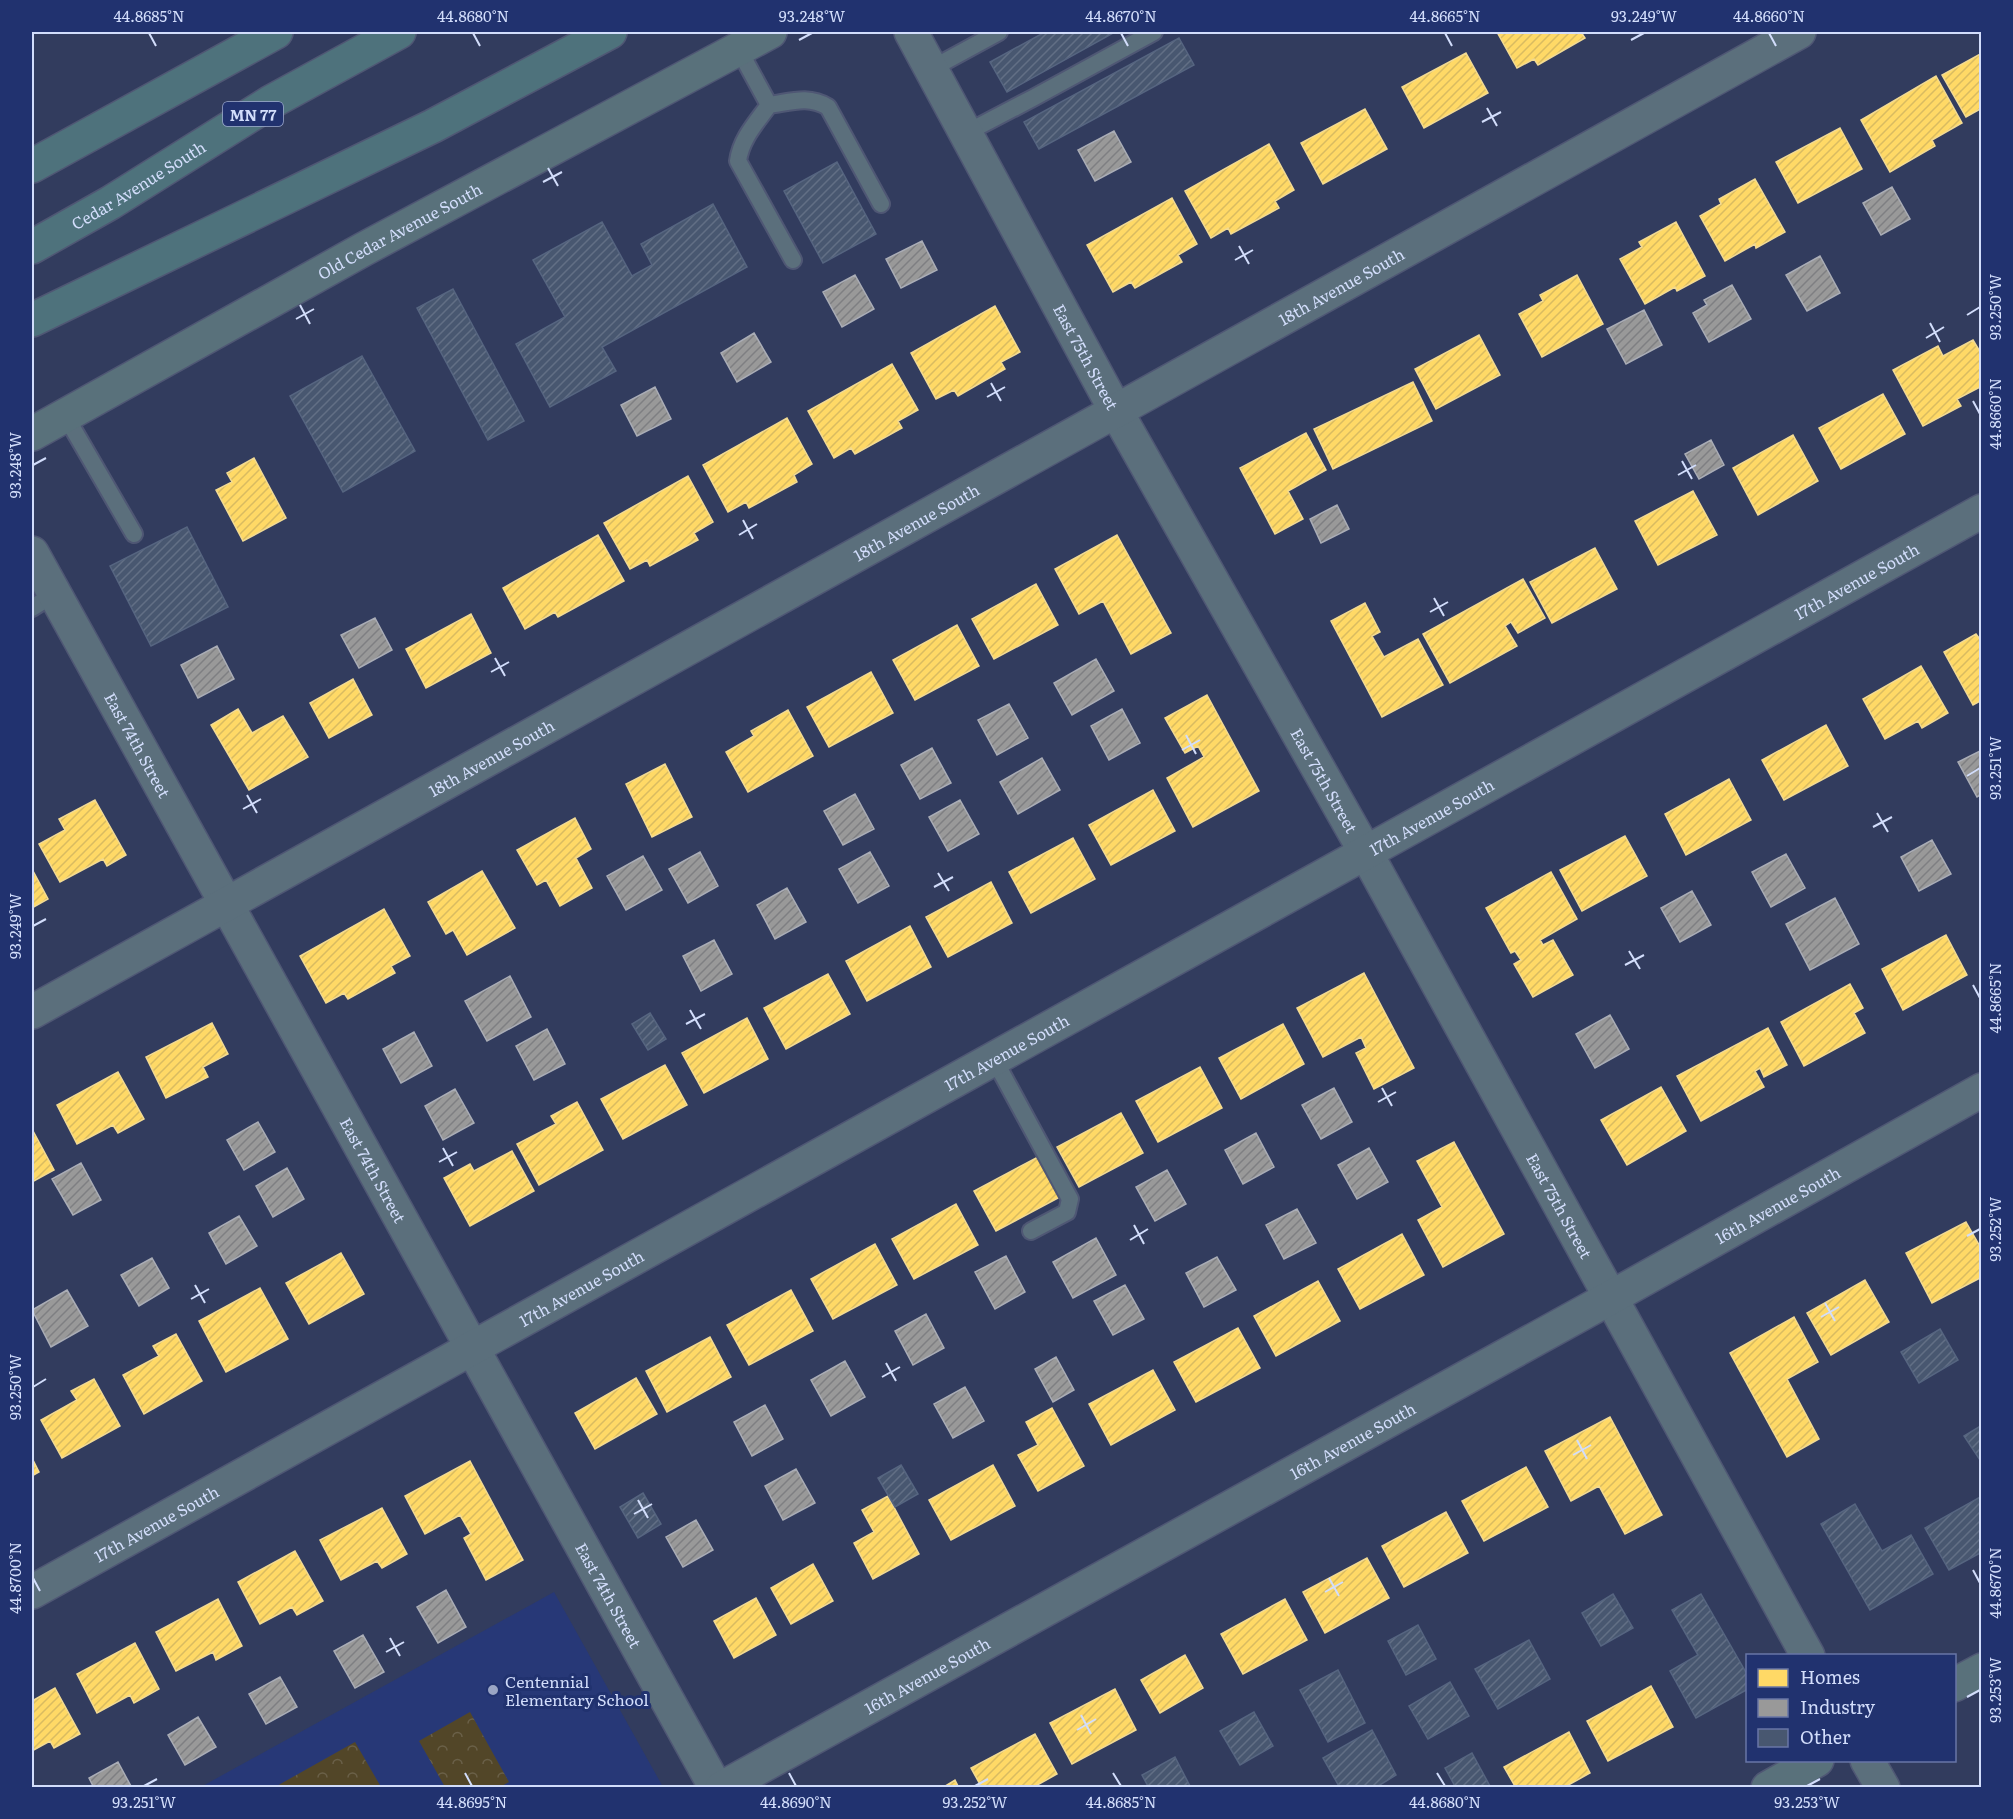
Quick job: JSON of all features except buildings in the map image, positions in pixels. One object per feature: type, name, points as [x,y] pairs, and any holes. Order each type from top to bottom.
[{"type":"highway","points":[[32,166],[276,32]]},
{"type":"highway","name":"Cedar Avenue South","points":[[32,247],[110,203],[272,102],[399,32]]},
{"type":"highway","points":[[32,320],[433,126],[610,32]]},
{"type":"street","name":"Old Cedar Avenue South","points":[[32,434],[364,249],[770,32]]},
{"type":"street","name":"East 75th Street","points":[[911,32],[1116,411],[1366,854],[1807,1654]]},
{"type":"street","name":"18th Avenue South","points":[[32,1012],[1799,32]]},
{"type":"street","name":"17th Avenue South","points":[[32,1592],[1982,511]]},
{"type":"street","name":"East 74th Street","points":[[32,553],[43,601],[226,905],[716,1788]]},
{"type":"street","name":"16th Avenue South","points":[[722,1788],[1982,1090]]},
{"type":"street","points":[[1956,1684],[1982,1670]]},
{"type":"street","points":[[1768,1788],[1815,1762]]},
{"type":"street","points":[[1868,1762],[1883,1788]]},
{"type":"lane","points":[[931,69],[999,32]]},
{"type":"lane","points":[[966,133],[1154,32]]},
{"type":"lane","points":[[738,48],[769,105]]},
{"type":"lane","points":[[793,261],[738,161],[740,148],[747,135],[769,105],[807,99],[817,100],[828,107],[880,204]]},
{"type":"lane","points":[[65,415],[134,534]]},
{"type":"lane","points":[[994,1059],[1070,1199],[1067,1212],[1031,1231]]},
{"type":"shaded area","name":"Centennial Elementary School","points":[[554,1592],[663,1787],[199,1788]]},
{"type":"green space","points":[[470,1712],[509,1782],[500,1787],[445,1787],[419,1741]]},
{"type":"green space","points":[[355,1742],[381,1787],[275,1787]]},
{"type":"place","name":"Centennial Elementary School","points":[[493,1690]]}]
